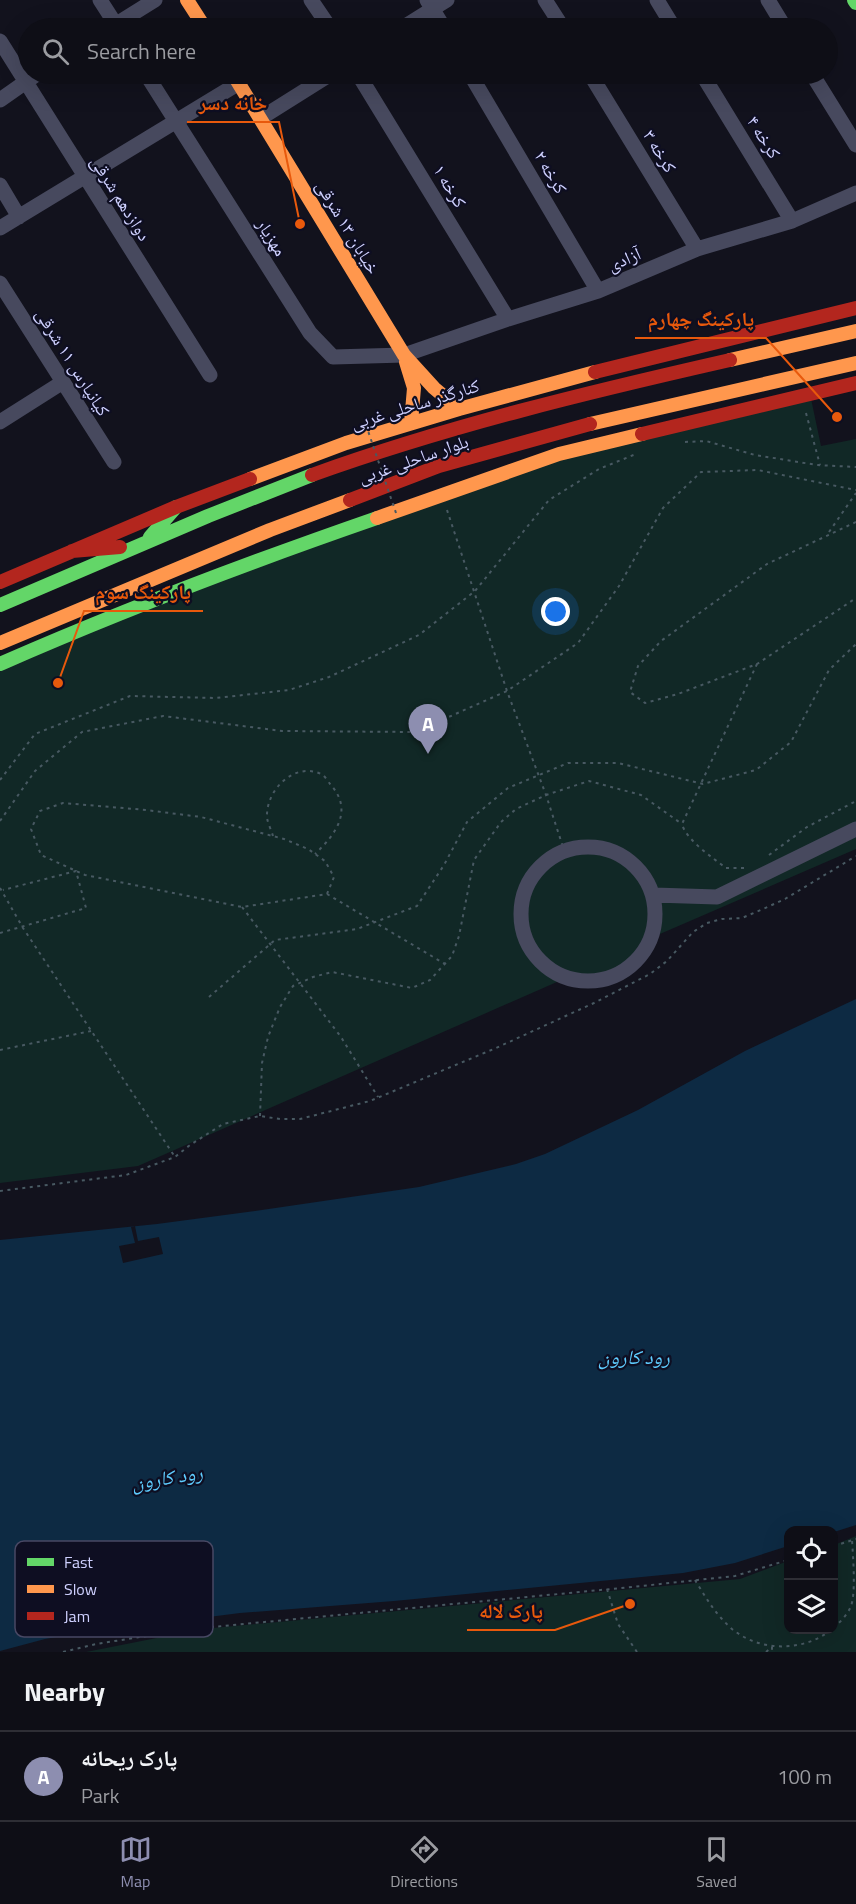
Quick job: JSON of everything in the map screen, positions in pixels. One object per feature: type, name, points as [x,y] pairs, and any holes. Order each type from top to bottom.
[{"type":"street","points":[[100,0],[109,18]]},
{"type":"street","points":[[128,18],[155,0]]},
{"type":"street","points":[[187,0],[199,18]]},
{"type":"street","points":[[311,0],[323,18]]},
{"type":"street","points":[[414,18],[430,5],[447,0]]},
{"type":"street","points":[[545,0],[556,18]]},
{"type":"street","points":[[657,0],[668,18]]},
{"type":"street","points":[[768,0],[779,18]]},
{"type":"street","points":[[430,5],[438,18]]},
{"type":"street","name":"دوازدهم شرقی","points":[[0,41],[18,62]]},
{"type":"street","points":[[0,100],[22,84]]},
{"type":"street","name":"دوازدهم شرقی","points":[[35,84],[85,177],[210,375]]},
{"type":"street","name":"مهزیار","points":[[152,84],[310,333],[333,357],[404,355]]},
{"type":"street","points":[[0,228],[176,121],[228,84]]},
{"type":"street","name":"خیابان ۱۳ شرقی","points":[[240,84],[404,355],[434,388],[459,409]]},
{"type":"street","points":[[261,118],[315,84]]},
{"type":"street","name":"کرخه ۱","points":[[364,84],[508,319]]},
{"type":"street","name":"کرخه ۲","points":[[476,84],[598,291]]},
{"type":"street","name":"کرخه ۳","points":[[596,84],[697,249]]},
{"type":"street","name":"کرخه ۴","points":[[708,84],[792,221]]},
{"type":"street","points":[[818,84],[856,145]]},
{"type":"street","points":[[0,185],[19,217]]},
{"type":"street","name":"آزادی","points":[[404,355],[598,291],[697,249],[792,221],[856,193]]},
{"type":"street","name":"کیانپارس ۱۱ شرقی","points":[[0,283],[114,462]]},
{"type":"street","name":"کنارگذر ساحلی غربی","points":[[0,582],[176,507],[345,443],[591,373],[856,308]]},
{"type":"street","name":"بلوار ساحلی غربی","points":[[0,605],[143,543],[335,467],[393,448],[580,395],[856,331]]},
{"type":"street","name":"خیابان ۱۳ شرقی","points":[[404,355],[414,388],[411,423]]},
{"type":"street","name":"بلوار ساحلی غربی","points":[[0,643],[270,530],[439,466],[598,422],[856,363]]},
{"type":"street","points":[[554,383],[580,395],[591,373]]},
{"type":"street","points":[[0,422],[63,382]]},
{"type":"street","points":[[0,664],[71,633],[290,548],[559,454],[856,383]]},
{"type":"street","points":[[72,551],[143,543],[176,507]]},
{"type":"street","points":[[654,895],[717,897],[856,829]]},
{"type":"street","points":[[586,846],[608,849],[628,859],[644,875],[654,895],[656,916],[652,937],[642,955],[627,970],[608,979],[587,981],[566,978],[548,968],[534,953],[524,935],[521,915],[524,894],[532,875],[546,860],[564,850],[586,846]]},
{"type":"path","points":[[802,396],[820,465]]},
{"type":"path","points":[[366,425],[396,513]]},
{"type":"path","points":[[684,442],[706,441],[755,455],[820,465],[856,467]]},
{"type":"path","points":[[0,780],[34,734],[130,696],[216,698],[289,690],[329,677],[419,635],[475,591],[549,501],[599,469],[641,452]]},
{"type":"path","points":[[0,821],[35,771],[82,732],[163,716],[282,731],[416,732],[507,691],[578,643],[619,586],[663,508],[701,472],[758,470],[856,491],[827,535]]},
{"type":"path","points":[[442,495],[507,691],[564,850]]},
{"type":"path","points":[[856,522],[767,564],[661,641],[638,666],[630,692],[645,703],[678,694],[758,664],[856,598]]},
{"type":"path","points":[[208,997],[275,940],[357,929],[417,906],[444,865],[467,822],[508,788],[539,775],[568,763],[618,763],[703,783],[756,770],[791,742],[829,670],[856,644]]},
{"type":"path","points":[[682,824],[758,664]]},
{"type":"path","points":[[273,836],[267,815],[272,797],[281,781],[300,771],[322,774],[338,792],[342,815],[330,840],[315,854]]},
{"type":"path","points":[[260,1116],[262,1063],[268,1037],[280,1007],[293,986],[332,972],[412,988],[430,980],[452,956],[459,936],[474,860],[501,822],[516,809],[546,795],[588,781],[641,795],[682,824],[684,831],[708,855],[726,868],[751,867]]},
{"type":"path","points":[[766,857],[807,827],[856,801]]},
{"type":"path","points":[[327,894],[334,877],[325,861],[308,849],[273,836],[201,817],[146,810],[63,804],[40,811],[31,829],[41,855],[85,875],[242,907],[327,894],[445,964]]},
{"type":"path","points":[[0,1191],[126,1175],[175,1156],[223,1124],[260,1116],[300,1119],[337,1111],[378,1097],[496,1048],[594,1003],[650,974],[667,961],[693,932],[707,923],[722,919],[742,918],[763,909],[785,899],[856,856]]},
{"type":"path","points":[[76,871],[1,889],[23,927],[175,1156]]},
{"type":"path","points":[[0,933],[86,908],[76,871]]},
{"type":"path","points":[[242,907],[341,1037],[378,1097]]},
{"type":"path","points":[[0,1050],[92,1031]]},
{"type":"path","points":[[838,1545],[854,1540],[852,1605]]},
{"type":"path","points":[[213,1627],[735,1576],[784,1561]]},
{"type":"path","points":[[695,1580],[715,1611],[734,1631],[756,1644],[783,1649],[821,1638],[826,1634]]},
{"type":"path","points":[[607,1589],[618,1624],[637,1652]]},
{"type":"path","points":[[838,1624],[856,1603]]},
{"type":"path","points":[[63,1652],[140,1637]]},
{"type":"path","points":[[766,1652],[772,1647]]},
{"type":"path","points":[[772,1647],[772,1652]]},
{"type":"green space","points":[[810,394],[821,446],[856,439],[856,849],[653,937],[607,984],[566,978],[138,1166],[0,1183],[0,658],[600,443]]},
{"type":"green space","points":[[856,1536],[856,1652],[86,1652],[162,1637],[213,1637],[213,1628],[740,1579],[784,1562],[784,1634],[838,1634],[838,1543]]},
{"type":"water","name":"رود کارون","points":[[856,999],[856,1525],[838,1531],[838,1526],[784,1526],[784,1547],[735,1563],[683,1573],[213,1616],[213,1541],[15,1541],[15,1637],[56,1637],[0,1651],[0,1240],[157,1224],[419,1187],[516,1164],[545,1154],[638,1110],[745,1051]]},
{"type":"pier","points":[[135,1226],[138,1241],[159,1237],[163,1254],[123,1263],[119,1246],[135,1243],[131,1227]]},
{"type":"traffic: fast","points":[[0,605],[208,516],[312,475]]},
{"type":"traffic: fast","points":[[150,537],[176,507]]},
{"type":"traffic: fast","points":[[0,664],[187,587],[377,518]]},
{"type":"traffic: slow","points":[[187,0],[199,18]]},
{"type":"traffic: slow","points":[[239,84],[404,355],[434,388],[459,409]]},
{"type":"traffic: slow","points":[[730,360],[856,331]]},
{"type":"traffic: slow","points":[[406,362],[414,388],[411,423]]},
{"type":"traffic: slow","points":[[590,424],[856,363]]},
{"type":"traffic: slow","points":[[250,479],[346,443],[595,372]]},
{"type":"traffic: slow","points":[[377,518],[559,454],[642,434]]},
{"type":"traffic: slow","points":[[0,643],[270,530],[350,500]]},
{"type":"traffic: jam","points":[[595,372],[856,308]]},
{"type":"traffic: jam","points":[[312,475],[363,457],[519,411],[730,360]]},
{"type":"traffic: jam","points":[[642,434],[856,383]]},
{"type":"traffic: jam","points":[[350,500],[439,466],[590,424]]},
{"type":"traffic: jam","points":[[0,582],[176,507],[250,479]]},
{"type":"traffic: jam","points":[[72,551],[120,547]]},
{"type":"place","name":"خانه دسر","points":[[300,224]]},
{"type":"place","name":"پارکینگ چهارم","points":[[837,417]]},
{"type":"place","name":"پارکینگ سوم","points":[[58,683]]},
{"type":"place","name":"پارک ریحانه","points":[[428,754]]},
{"type":"place","name":"پارک لاله","points":[[630,1604]]}]
